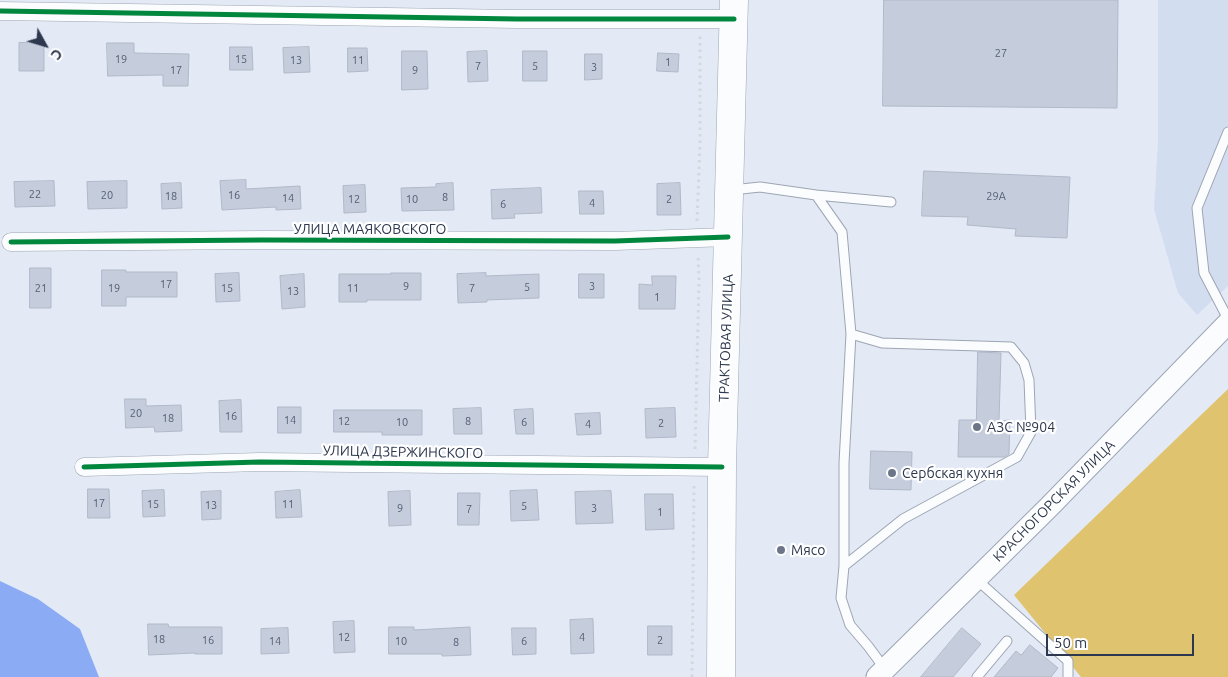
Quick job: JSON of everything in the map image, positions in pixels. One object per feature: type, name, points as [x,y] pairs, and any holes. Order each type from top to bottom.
[{"type":"main road","name":"ТРАКТОВАЯ УЛИЦА","points":[[721,677],[722,467],[734,9]]},
{"type":"street","points":[[0,11],[517,19],[700,18],[734,9]]},
{"type":"street","name":"УЛИЦА МАЯКОВСКОГО","points":[[11,242],[262,240],[614,241],[728,237]]},
{"type":"street","name":"КРАСНОГОРСКАЯ УЛИЦА","points":[[881,673],[1049,507],[1228,323]]},
{"type":"street","name":"УЛИЦА ДЗЕРЖИНСКОГО","points":[[84,467],[260,462],[722,467]]},
{"type":"lane","points":[[1228,132],[1197,208],[1204,273],[1228,319]]},
{"type":"lane","points":[[730,190],[760,186],[816,195],[891,202]]},
{"type":"lane","points":[[816,195],[842,232],[851,334],[844,463],[844,566],[841,598],[850,625],[868,646],[881,673]]},
{"type":"lane","points":[[844,566],[903,519],[1017,457],[1031,432],[1029,380],[1024,363],[1011,347],[882,343],[851,334]]},
{"type":"lane","points":[[976,579],[1068,661],[1068,677]]},
{"type":"lane","points":[[977,677],[1007,641]]},
{"type":"path","points":[[692,677],[694,467],[699,280],[697,238],[700,144],[700,18]]},
{"type":"shaded area","points":[[1158,0],[1228,0],[1228,286],[1197,315],[1178,293],[1154,209],[1158,142]]},
{"type":"shaded area","points":[[1228,389],[1228,677],[1081,677],[1014,595]]},
{"type":"water","points":[[0,581],[38,599],[80,629],[99,677],[0,677]]},
{"type":"building","points":[[884,0],[1118,0],[1117,108],[883,106]]},
{"type":"building","points":[[44,42],[44,71],[19,71],[19,43]]},
{"type":"building","points":[[107,43],[134,43],[134,53],[189,54],[188,86],[163,86],[163,75],[108,76]]},
{"type":"building","points":[[230,47],[252,47],[253,70],[230,70]]},
{"type":"building","points":[[309,47],[310,72],[284,73],[283,48]]},
{"type":"building","points":[[348,48],[367,48],[368,71],[348,72]]},
{"type":"building","points":[[402,51],[427,51],[428,89],[402,90]]},
{"type":"building","points":[[487,51],[488,81],[468,82],[467,52]]},
{"type":"building","points":[[523,51],[547,51],[547,81],[523,81]]},
{"type":"building","points":[[658,53],[679,54],[678,72],[657,71]]},
{"type":"building","points":[[585,54],[602,54],[602,79],[585,80]]},
{"type":"building","points":[[924,171],[1070,177],[1067,238],[1015,236],[1016,229],[967,225],[968,217],[922,216]]},
{"type":"building","points":[[246,180],[246,189],[300,186],[301,209],[276,210],[276,207],[222,210],[220,181]]},
{"type":"building","points":[[54,181],[55,206],[15,207],[14,182]]},
{"type":"building","points":[[127,181],[127,208],[88,209],[87,182]]},
{"type":"building","points":[[181,183],[182,208],[162,209],[161,184]]},
{"type":"building","points":[[453,183],[454,210],[402,211],[401,188],[436,187],[436,184]]},
{"type":"building","points":[[680,183],[681,215],[657,215],[657,184]]},
{"type":"building","points":[[365,185],[366,212],[344,213],[343,186]]},
{"type":"building","points":[[541,188],[542,213],[514,214],[515,218],[492,219],[491,190]]},
{"type":"building","points":[[579,191],[603,191],[604,214],[580,214]]},
{"type":"building","points":[[30,268],[51,268],[51,308],[30,308]]},
{"type":"building","points":[[102,270],[177,272],[177,297],[126,297],[126,306],[102,306]]},
{"type":"building","points":[[239,273],[240,301],[216,302],[215,274]]},
{"type":"building","points":[[421,273],[421,300],[339,302],[339,274]]},
{"type":"building","points":[[486,273],[486,276],[539,274],[539,298],[458,303],[457,274]]},
{"type":"building","points":[[304,274],[305,307],[282,309],[280,276]]},
{"type":"building","points":[[579,274],[604,274],[604,298],[579,298]]},
{"type":"building","points":[[652,276],[676,276],[675,309],[639,309],[639,284],[652,285]]},
{"type":"building","points":[[978,352],[1001,353],[999,421],[1010,420],[1009,454],[1004,457],[958,457],[959,420],[976,420]]},
{"type":"building","points":[[125,399],[146,399],[146,406],[181,405],[182,431],[155,432],[154,427],[126,428]]},
{"type":"building","points":[[241,400],[242,432],[220,432],[219,401]]},
{"type":"building","points":[[278,407],[301,407],[301,433],[278,433]]},
{"type":"building","points":[[481,408],[482,434],[454,434],[453,409]]},
{"type":"building","points":[[675,408],[676,437],[646,438],[645,409]]},
{"type":"building","points":[[533,409],[534,434],[516,434],[514,410]]},
{"type":"building","points":[[334,410],[422,410],[422,435],[382,435],[382,432],[334,432]]},
{"type":"building","points":[[600,413],[601,434],[577,435],[575,414]]},
{"type":"building","points":[[871,451],[912,452],[911,490],[870,489]]},
{"type":"building","points":[[88,489],[109,489],[110,518],[88,518]]},
{"type":"building","points":[[164,490],[165,516],[143,517],[142,491]]},
{"type":"building","points":[[300,490],[302,517],[276,518],[275,492]]},
{"type":"building","points":[[537,490],[539,520],[511,521],[510,491]]},
{"type":"building","points":[[221,491],[221,519],[202,520],[201,492]]},
{"type":"building","points":[[410,491],[411,525],[389,526],[388,492]]},
{"type":"building","points":[[611,491],[613,523],[576,524],[575,492]]},
{"type":"building","points":[[458,493],[480,493],[479,525],[458,525]]},
{"type":"building","points":[[645,494],[673,494],[674,529],[646,530]]},
{"type":"building","points":[[593,619],[594,653],[571,654],[570,620]]},
{"type":"building","points":[[354,621],[355,652],[334,653],[333,622]]},
{"type":"building","points":[[148,624],[168,624],[169,627],[222,627],[222,654],[149,655]]},
{"type":"building","points":[[648,626],[672,626],[672,655],[648,655]]},
{"type":"building","points":[[389,627],[414,627],[414,630],[470,627],[471,655],[389,654]]},
{"type":"building","points":[[288,628],[289,653],[261,654],[261,629]]},
{"type":"building","points":[[512,628],[536,628],[536,654],[513,655]]},
{"type":"building","points":[[962,628],[981,644],[953,677],[921,677]]},
{"type":"building","points":[[1030,645],[1058,668],[1051,677],[994,677],[1016,651],[1021,655]]},
{"type":"cycle path","points":[[0,11],[517,19],[734,19]]},
{"type":"cycle path","points":[[11,242],[262,240],[615,241],[728,237]]},
{"type":"cycle path","points":[[84,467],[260,462],[722,467]]},
{"type":"place","name":"АЗС №904","points":[[977,427]]},
{"type":"place","name":"Сербская кухня","points":[[892,473]]},
{"type":"place","name":"Мясо","points":[[781,550]]}]
